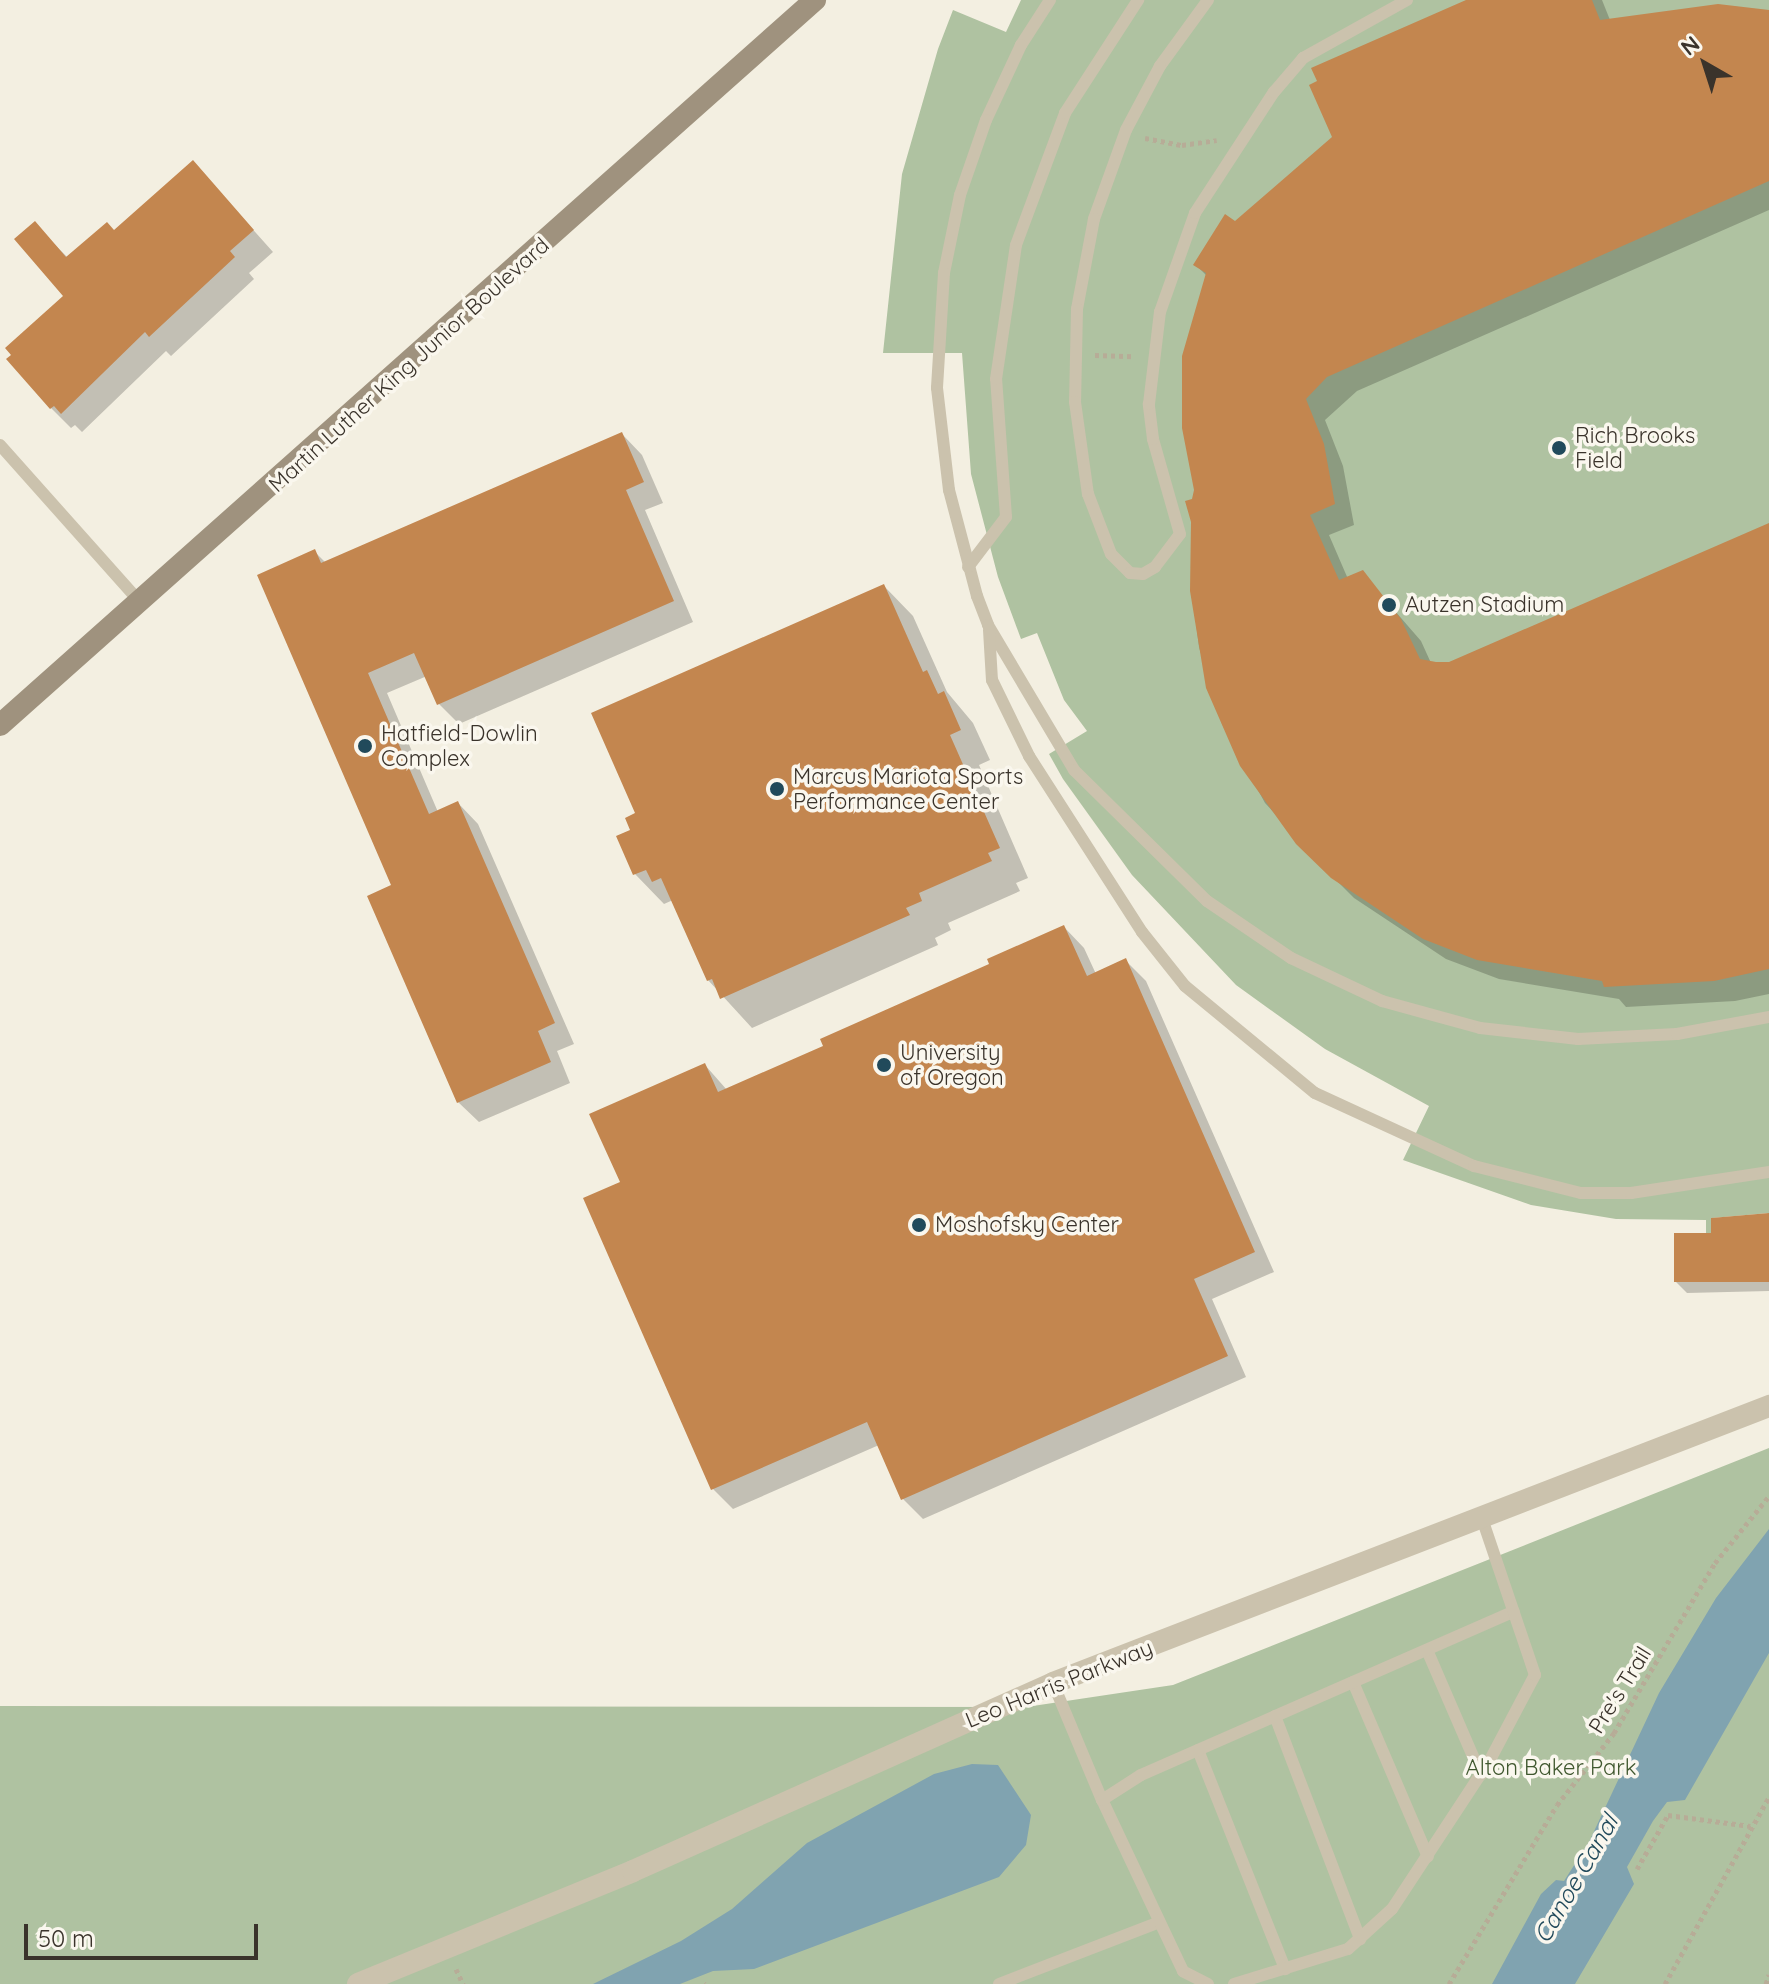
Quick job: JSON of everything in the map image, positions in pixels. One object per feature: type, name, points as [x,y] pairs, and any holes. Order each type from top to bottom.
[{"type":"main road","name":"Martin Luther King Junior Boulevard","points":[[0,725],[141,603],[815,0]]},
{"type":"street","name":"Leo Harris Parkway","points":[[358,1984],[633,1871],[1053,1683],[1769,1406]]},
{"type":"lane","points":[[1050,0],[1021,45],[986,120],[960,195],[944,273],[939,411],[949,490],[968,567],[988,625],[1059,749],[1090,789],[1207,901],[1336,982],[1431,1017],[1527,1036],[1627,1039],[1769,1017]]},
{"type":"lane","points":[[968,567],[1006,517],[996,379],[1016,245],[1065,113],[1138,0]]},
{"type":"lane","points":[[1208,0],[1160,66],[1126,130],[1088,242],[1074,355],[1077,425],[1093,516],[1119,565],[1143,574],[1165,557],[1180,534],[1150,422],[1152,356],[1187,229],[1252,128],[1303,58],[1407,0]]},
{"type":"lane","points":[[0,445],[141,603]]},
{"type":"lane","points":[[988,625],[992,680],[1029,756],[1142,932],[1185,986],[1315,1093],[1453,1158],[1551,1188],[1631,1193],[1769,1172]]},
{"type":"lane","points":[[1234,1984],[1348,1949],[1392,1909],[1481,1775],[1535,1675],[1482,1518]]},
{"type":"lane","points":[[1102,1800],[1198,1750],[1514,1611]]},
{"type":"lane","points":[[1427,1650],[1481,1775]]},
{"type":"lane","points":[[1353,1682],[1428,1857]]},
{"type":"lane","points":[[1053,1683],[1157,1923],[1183,1971],[1208,1984]]},
{"type":"lane","points":[[1275,1716],[1360,1939]]},
{"type":"lane","points":[[1198,1750],[1285,1969]]},
{"type":"lane","points":[[999,1984],[1157,1923]]},
{"type":"path","points":[[1126,130],[1182,145],[1252,128]]},
{"type":"path","points":[[1074,355],[1152,356]]},
{"type":"path","name":"Pre's Trail","points":[[1449,1984],[1557,1805],[1614,1733],[1715,1563],[1769,1496]]},
{"type":"path","points":[[1665,1984],[1750,1826],[1769,1797]]},
{"type":"path","points":[[1637,1869],[1668,1815],[1750,1826]]},
{"type":"path","points":[[1766,1984],[1769,1974]]},
{"type":"green space","name":"Autzen Stadium","points":[[1021,0],[1769,0],[1769,1213],[1712,1218],[1711,1233],[1706,1233],[1706,1220],[1616,1219],[1531,1205],[1403,1160],[1429,1106],[1325,1049],[1236,985],[1132,875],[1063,779],[1049,754],[1087,731],[1064,700],[1037,633],[1021,639],[998,577],[971,474],[962,353],[883,353],[902,174],[938,49],[953,10],[1006,32]]},
{"type":"green space","name":"Alton Baker Park","points":[[1769,1448],[1769,1984],[0,1984],[0,1706],[1026,1707],[1173,1685]]},
{"type":"water","name":"Canoe Canal","points":[[1769,1529],[1769,1653],[1685,1800],[1667,1802],[1653,1821],[1627,1867],[1634,1884],[1575,1984],[1492,1984],[1541,1894],[1556,1880],[1564,1881],[1589,1842],[1659,1693],[1716,1598]]},
{"type":"water","points":[[972,1764],[998,1765],[1031,1815],[1026,1845],[999,1877],[754,1969],[713,1971],[680,1984],[593,1984],[681,1941],[732,1909],[807,1843],[934,1774]]},
{"type":"building","points":[[1466,0],[1592,0],[1600,20],[1718,4],[1769,10],[1769,181],[1327,377],[1306,399],[1324,444],[1335,504],[1310,515],[1339,580],[1363,570],[1401,619],[1420,659],[1436,662],[1449,662],[1769,523],[1769,969],[1714,981],[1604,987],[1602,981],[1477,960],[1423,939],[1331,878],[1296,844],[1240,766],[1206,688],[1190,591],[1191,522],[1185,501],[1192,499],[1194,490],[1182,428],[1182,356],[1206,273],[1193,265],[1225,214],[1235,221],[1332,137],[1309,85],[1317,81],[1311,68]]},
{"type":"building","points":[[193,160],[254,230],[230,251],[235,257],[149,337],[145,332],[61,414],[54,406],[50,409],[6,359],[11,355],[5,348],[63,296],[14,239],[35,221],[66,257],[107,222],[114,230]]},
{"type":"building","name":"Hatfield-Dowlin Complex","points":[[622,432],[644,482],[626,490],[674,601],[437,705],[414,653],[368,673],[429,814],[458,801],[555,1023],[538,1031],[551,1062],[457,1103],[367,896],[391,885],[257,575],[315,549],[321,563]]},
{"type":"building","points":[[884,584],[923,672],[927,670],[938,694],[944,691],[961,730],[950,735],[1000,848],[988,853],[992,861],[919,893],[922,901],[906,908],[910,915],[720,999],[712,979],[707,981],[661,878],[652,882],[646,870],[633,875],[616,836],[630,830],[625,818],[635,813],[591,713]]},
{"type":"building","name":"Moshofsky Center","points":[[1064,925],[1087,976],[1126,958],[1255,1252],[1194,1279],[1228,1356],[901,1500],[867,1422],[711,1490],[583,1198],[620,1182],[589,1114],[705,1063],[718,1092],[823,1046],[820,1039],[989,964],[987,959]]},
{"type":"building","points":[[1769,1213],[1769,1282],[1674,1282],[1674,1233],[1711,1233],[1711,1218]]},
{"type":"place","name":"Rich Brooks Field","points":[[1559,448]]},
{"type":"place","name":"Autzen Stadium","points":[[1389,605]]},
{"type":"place","name":"Hatfield-Dowlin Complex","points":[[365,746]]},
{"type":"place","name":"Marcus Mariota Sports Performance Center","points":[[777,789]]},
{"type":"place","name":"University of Oregon","points":[[884,1065]]},
{"type":"place","name":"Moshofsky Center","points":[[919,1225]]}]
